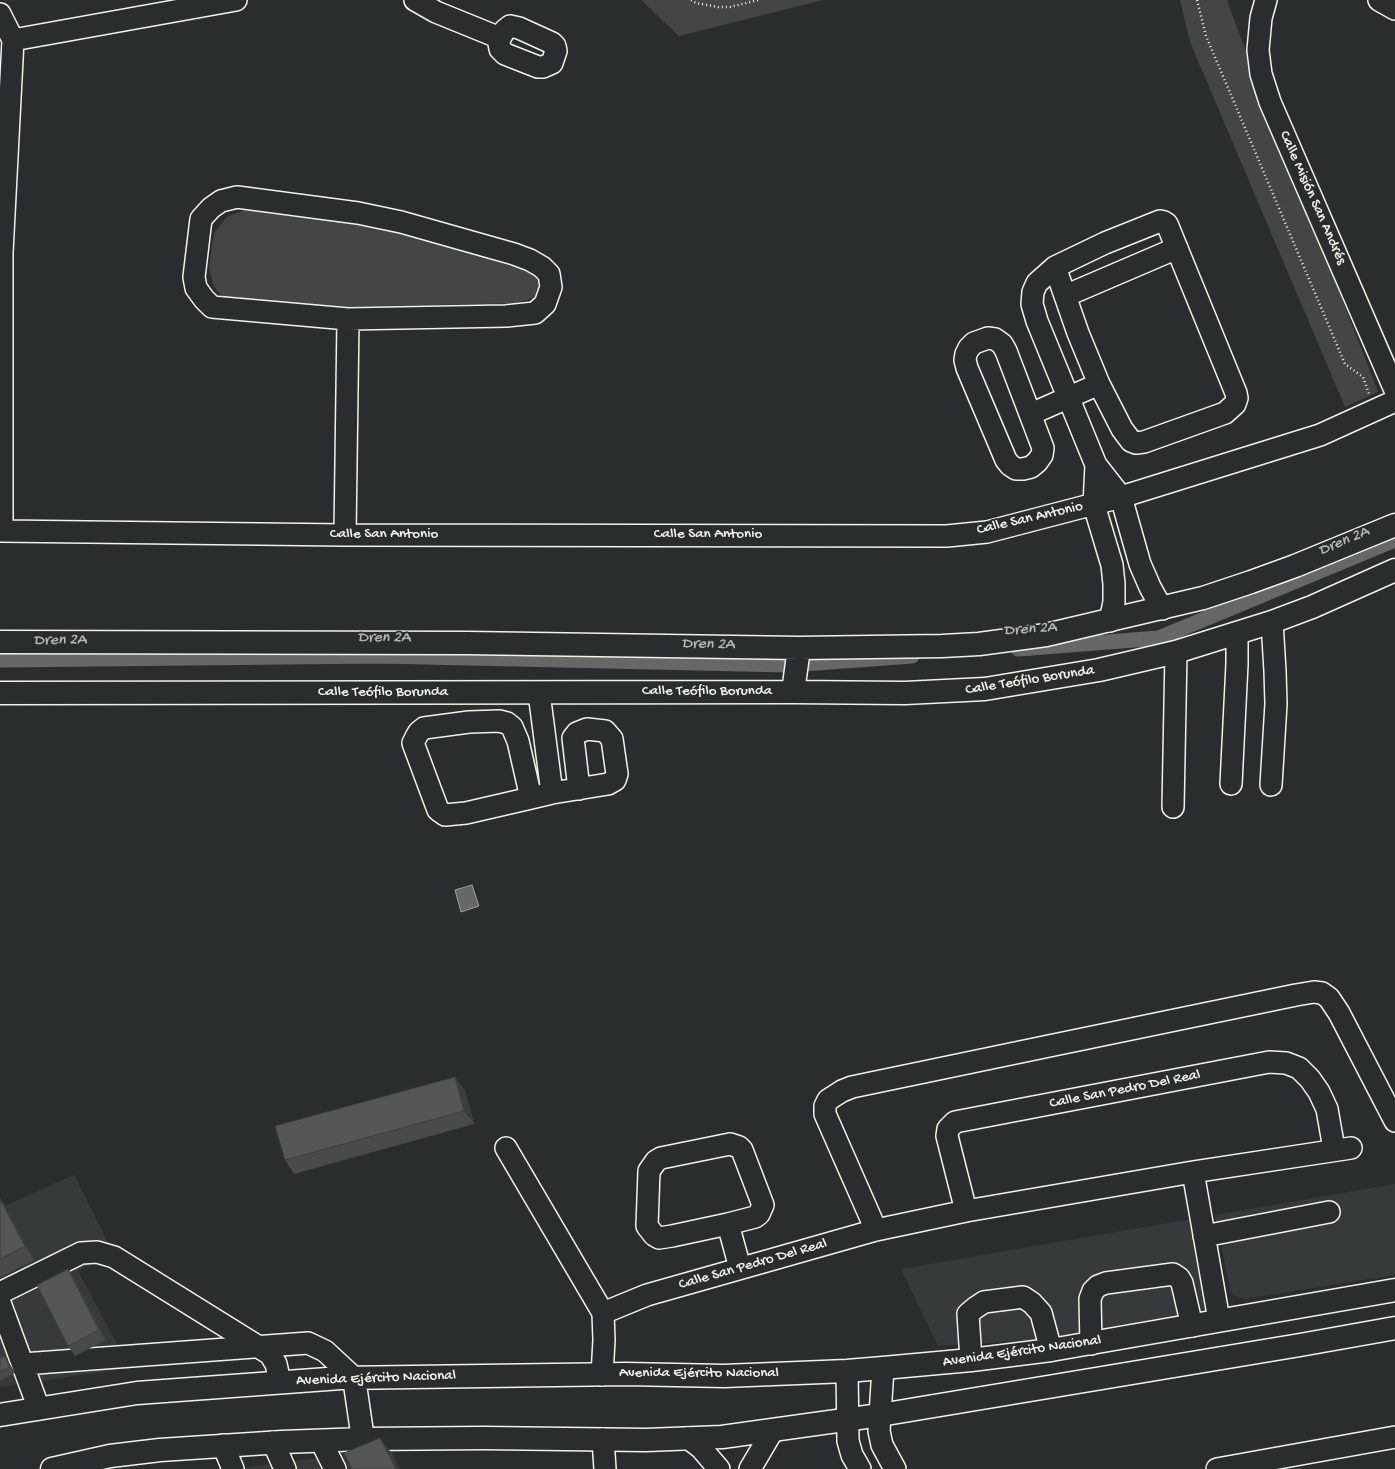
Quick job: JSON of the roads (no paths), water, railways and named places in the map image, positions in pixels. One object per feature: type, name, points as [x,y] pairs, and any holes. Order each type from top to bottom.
[{"type":"main road","points":[[0,642],[475,643],[798,652],[979,644],[1046,636],[1204,598],[1251,582],[1395,525]]},
{"type":"main road","name":"Calle Teófilo Borunda","points":[[0,693],[539,693],[793,687],[905,693],[985,690],[1099,670],[1176,652],[1272,622],[1312,607],[1395,570]]},
{"type":"main road","points":[[793,687],[798,652]]},
{"type":"main road","name":"Avenida Ejército Nacional","points":[[2,1414],[137,1393],[354,1378],[626,1374],[724,1376],[883,1368],[971,1360],[1092,1344],[1219,1320],[1395,1290]]},
{"type":"main road","points":[[52,1469],[112,1462],[160,1450],[273,1442],[363,1439],[646,1440],[722,1437],[880,1415],[1395,1328]]},
{"type":"main road","points":[[354,1378],[363,1439]]},
{"type":"street","points":[[13,40],[236,0]]},
{"type":"street","points":[[415,0],[436,12],[500,38]]},
{"type":"street","name":"Calle Misión San Andrés","points":[[1266,0],[1261,18],[1258,50],[1263,81],[1270,102],[1395,390]]},
{"type":"street","points":[[1379,0],[1395,9]]},
{"type":"street","points":[[0,14],[13,40],[1,253],[1,531]]},
{"type":"street","points":[[237,197],[358,213],[401,222],[514,254],[530,260],[542,267],[549,274],[551,288],[545,304],[535,313],[506,316],[348,319],[212,306],[204,299],[196,288],[194,277],[201,219],[211,208],[221,201],[237,197]]},
{"type":"street","points":[[1055,267],[1099,384],[1122,429],[1131,441],[1136,443],[1144,442],[1225,413],[1235,404],[1236,392],[1167,224],[1160,221],[1105,243],[1055,267],[1037,283],[1033,292],[1032,304],[1037,321],[1067,398],[1096,465],[1122,497],[1140,564],[1162,609]]},
{"type":"street","points":[[1105,243],[1119,273]]},
{"type":"street","points":[[1065,296],[1177,248]]},
{"type":"street","points":[[345,535],[348,319]]},
{"type":"street","points":[[988,338],[995,339],[1002,344],[1012,363],[1031,414],[1043,448],[1042,455],[1037,462],[1031,466],[1023,469],[1016,469],[1006,460],[967,368],[965,360],[966,354],[974,343],[988,338]]},
{"type":"street","points":[[1031,414],[1099,384]]},
{"type":"street","name":"Calle San Antonio","points":[[1,531],[345,535],[947,536],[987,532],[1122,497],[1320,435],[1395,401]]},
{"type":"street","points":[[1096,465],[1094,505],[1112,565],[1114,584],[1114,602],[1110,621]]},
{"type":"street","points":[[1271,785],[1276,704],[1272,622]]},
{"type":"street","points":[[1231,784],[1237,634]]},
{"type":"street","points":[[1173,807],[1176,652]]},
{"type":"street","points":[[539,693],[552,793]]},
{"type":"street","points":[[531,798],[518,741],[512,727],[507,723],[499,721],[469,722],[424,728],[418,732],[413,743],[438,810],[441,813],[451,815],[466,813],[579,788]]},
{"type":"street","points":[[876,1230],[825,1114],[825,1106],[828,1100],[842,1091],[852,1087],[1314,992],[1322,993],[1328,998],[1339,1013],[1395,1121]]},
{"type":"street","name":"Calle San Pedro Del Real","points":[[603,1312],[646,1295],[876,1230],[966,1211],[1193,1172],[1342,1149],[1327,1109],[1319,1092],[1310,1079],[1299,1068],[1286,1063],[1269,1062],[955,1122],[948,1129],[947,1136],[966,1211]]},
{"type":"street","points":[[730,1144],[739,1146],[742,1150],[763,1206],[762,1210],[756,1217],[728,1224],[672,1236],[659,1238],[654,1236],[647,1226],[649,1171],[656,1161],[661,1158],[723,1145],[730,1144]]},
{"type":"street","points":[[506,1148],[603,1312],[604,1340],[602,1375]]},
{"type":"street","points":[[1193,1172],[1219,1320]]},
{"type":"street","points":[[1204,1236],[1329,1212]]},
{"type":"street","points":[[728,1224],[740,1268]]},
{"type":"street","points":[[0,1293],[81,1254],[98,1252],[114,1257],[261,1347],[273,1357],[280,1382]]},
{"type":"street","points":[[1092,1344],[1090,1299],[1098,1286],[1106,1283],[1173,1274],[1179,1278],[1182,1283],[1192,1326]]},
{"type":"street","points":[[971,1360],[968,1314],[984,1302],[1023,1297],[1032,1303],[1040,1313],[1051,1350]]},
{"type":"street","points":[[0,1303],[7,1343],[23,1364],[39,1408]]},
{"type":"street","points":[[23,1364],[308,1343],[325,1351],[354,1378]]},
{"type":"street","points":[[883,1368],[879,1431],[882,1445],[895,1469]]},
{"type":"street","points":[[847,1371],[848,1441],[852,1455],[860,1469]]},
{"type":"street","points":[[750,1469],[773,1430]]},
{"type":"street","points":[[1217,1469],[1253,1466],[1395,1437]]},
{"type":"street","points":[[688,1438],[702,1448],[719,1469]]},
{"type":"street","points":[[603,1439],[605,1469]]},
{"type":"street","points":[[321,1441],[335,1469]]},
{"type":"street","points":[[273,1442],[285,1469]]},
{"type":"street","points":[[223,1445],[233,1469]]},
{"type":"waterway","name":"Dren 2A","points":[[1018,649],[1159,638],[1395,540]]},
{"type":"waterway","name":"Dren 2A","points":[[0,660],[379,656],[789,665],[912,656]]}]
